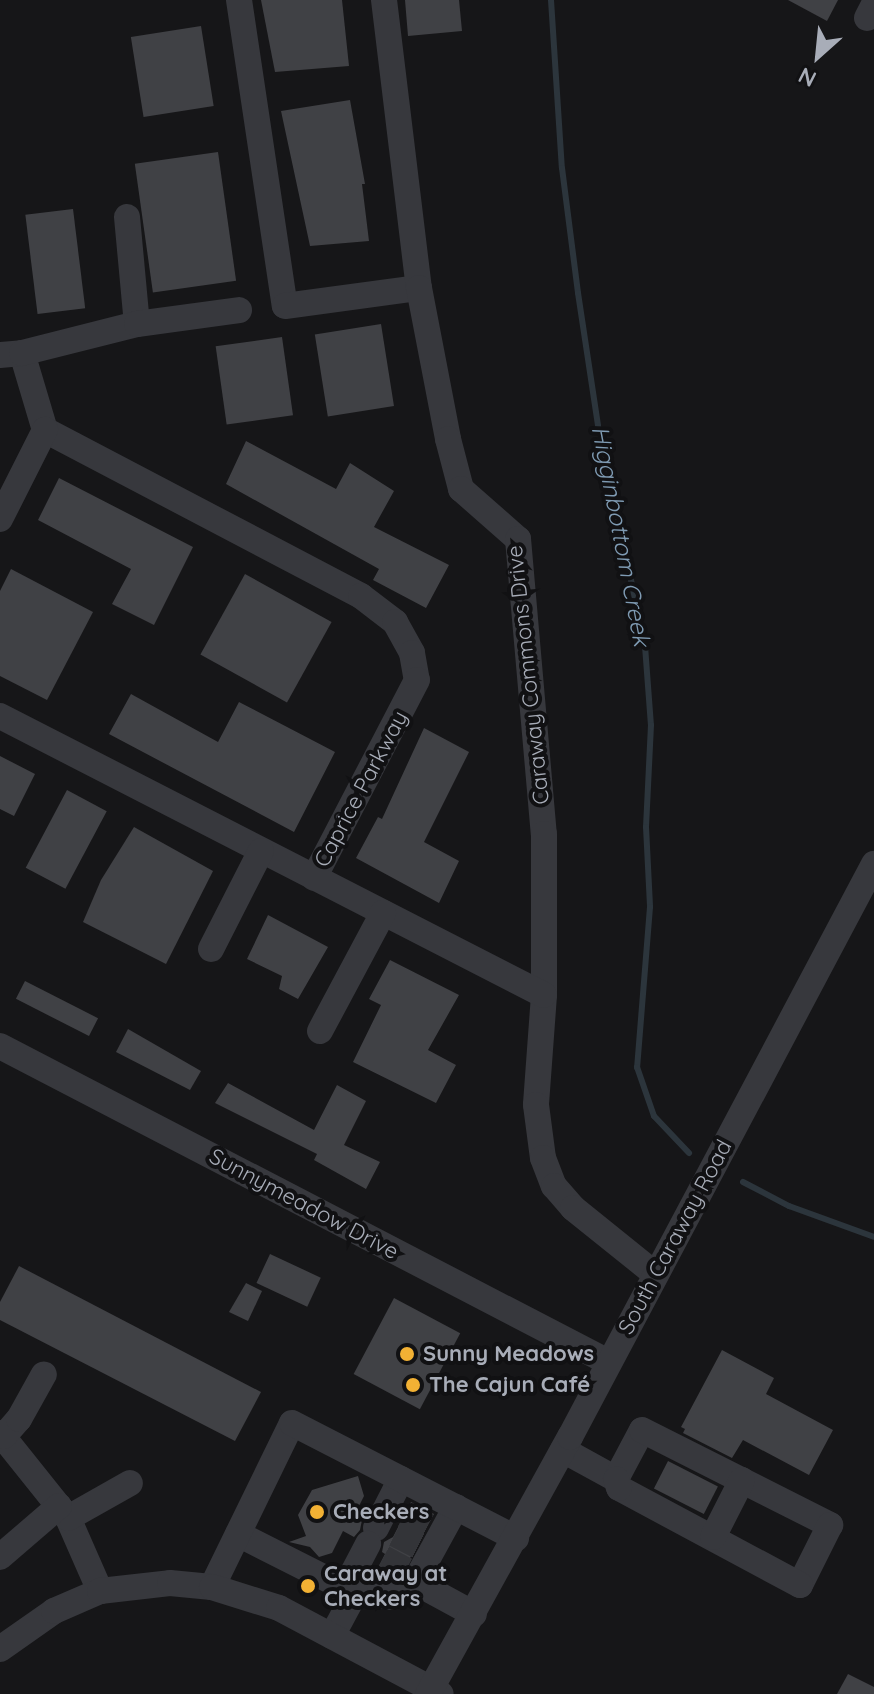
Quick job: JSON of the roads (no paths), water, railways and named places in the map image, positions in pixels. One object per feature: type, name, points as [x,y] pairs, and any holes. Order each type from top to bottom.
[{"type":"street","points":[[239,0],[285,306],[419,288]]},
{"type":"street","name":"Caraway Commons Drive","points":[[384,0],[419,288],[461,489],[518,539],[544,834],[544,995]]},
{"type":"street","points":[[127,217],[137,324]]},
{"type":"street","points":[[0,519],[45,430],[11,354],[137,324],[239,310]]},
{"type":"street","name":"Caprice Parkway","points":[[45,430],[361,596],[395,622],[412,653],[417,680],[314,878],[544,995]]},
{"type":"street","points":[[0,716],[314,878]]},
{"type":"street","points":[[211,949],[261,851]]},
{"type":"street","name":"South Caraway Road","points":[[434,1692],[874,864]]},
{"type":"street","points":[[320,1031],[383,913]]},
{"type":"street","points":[[544,995],[536,1105],[538,1134],[548,1174],[573,1208],[655,1274]]},
{"type":"street","name":"Sunnymeadow Drive","points":[[0,1046],[608,1362]]},
{"type":"street","points":[[44,1374],[19,1419],[2,1434],[63,1512],[100,1591]]},
{"type":"street","points":[[212,1587],[292,1423],[516,1538]]},
{"type":"street","points":[[563,1450],[616,1479],[619,1488],[800,1585],[830,1525],[642,1430],[616,1479]]},
{"type":"street","points":[[238,1534],[350,1591],[393,1597],[401,1543],[401,1479]]},
{"type":"street","points":[[713,1537],[742,1480]]},
{"type":"street","points":[[0,1557],[63,1512],[130,1483]]},
{"type":"street","points":[[332,1636],[350,1591],[401,1543],[456,1507]]},
{"type":"street","points":[[401,1543],[474,1614]]},
{"type":"street","points":[[0,1649],[54,1611],[100,1591],[170,1583],[212,1587],[279,1608],[434,1692]]},
{"type":"waterway","name":"Higginbottom Creek","points":[[551,0],[562,168],[578,293],[598,426],[645,646],[651,725],[646,827],[650,907],[637,1067],[654,1116],[689,1153]]},
{"type":"waterway","name":"Higginbottom Creek","points":[[743,1182],[789,1206],[874,1237]]},
{"type":"tunnel","points":[[404,1515],[428,1528]]},
{"type":"tunnel","points":[[395,1534],[419,1546]]},
{"type":"tunnel","points":[[383,1558],[406,1570]]},
{"type":"place","name":"Sunny Meadows","points":[[407,1354]]},
{"type":"place","name":"The Cajun Café","points":[[413,1385]]},
{"type":"place","name":"Checkers","points":[[317,1512]]},
{"type":"place","name":"Caraway at Checkers","points":[[308,1586]]}]
